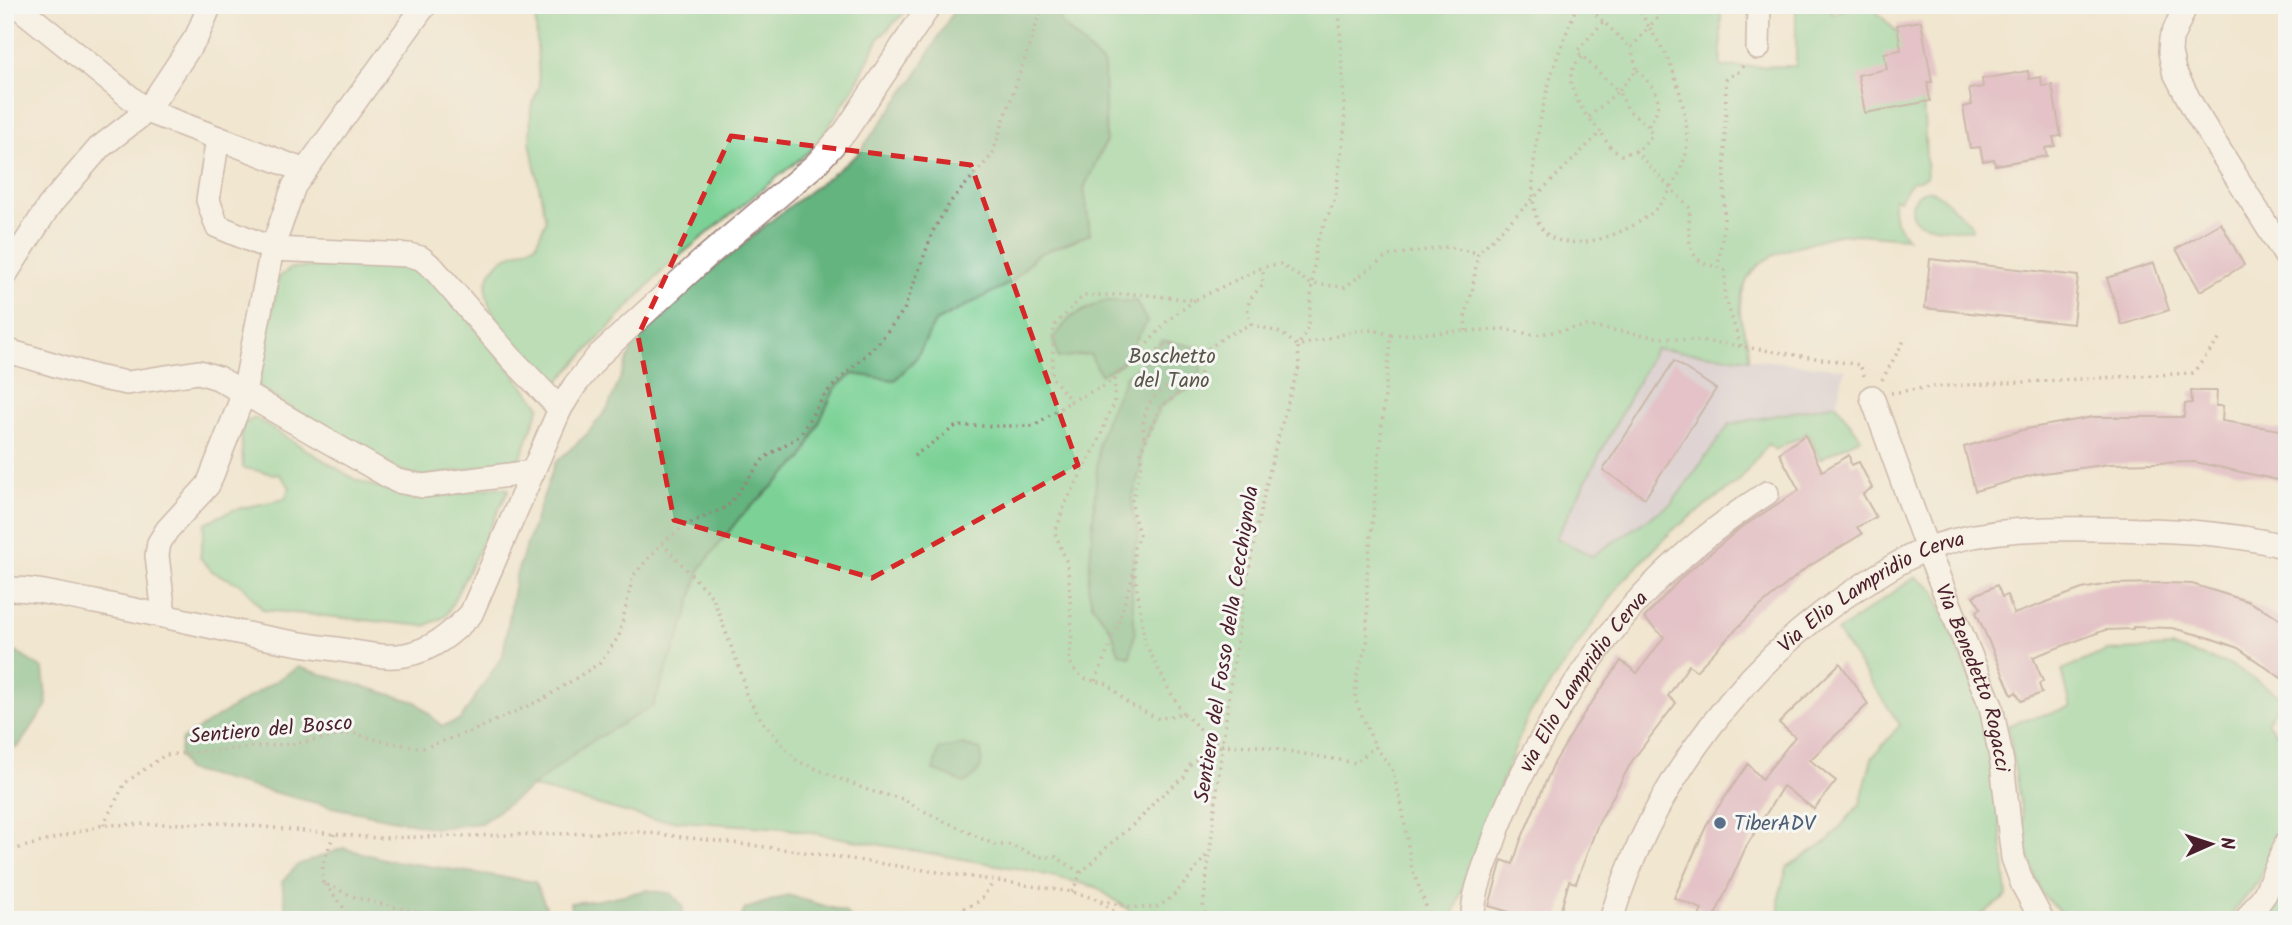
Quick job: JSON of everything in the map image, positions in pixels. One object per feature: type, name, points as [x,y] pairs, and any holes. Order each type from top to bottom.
[{"type":"street","points":[[16,5],[147,111],[304,172]]},
{"type":"street","points":[[7,264],[49,206],[99,148],[147,111],[197,36],[210,5]]},
{"type":"street","points":[[164,615],[157,555],[159,543],[167,530],[208,485],[244,393],[272,249],[293,187],[425,5]]},
{"type":"street","points":[[5,589],[51,594],[164,615],[290,643],[402,656],[427,649],[451,634],[471,614],[560,409],[575,385],[598,356],[705,258],[814,165],[837,140],[930,5]]},
{"type":"street","points":[[1758,48],[1759,5]]},
{"type":"street","points":[[2186,5],[2171,38],[2170,52],[2174,72],[2195,111],[2287,258]]},
{"type":"street","points":[[218,138],[208,200],[217,226],[272,249],[409,255],[421,258],[560,409]]},
{"type":"street","points":[[5,350],[96,377],[127,383],[199,372],[218,378],[397,481],[423,486],[533,472]]},
{"type":"street","name":"Via Benedetto Rogacci","points":[[1872,397],[1927,549],[1991,706],[2002,763],[2013,858],[2023,885],[2042,920]]},
{"type":"street","name":"via Elio Lampridio Cerva","points":[[1473,920],[1482,873],[1509,799],[1543,736],[1588,663],[1628,610],[1683,554],[1719,525],[1767,493]]},
{"type":"street","name":"Via Elio Lampridio Cerva","points":[[1612,920],[1631,864],[1657,811],[1699,745],[1740,691],[1788,641],[1824,611],[1873,579],[1927,549],[1978,536],[2050,528],[2185,532],[2243,538],[2287,547]]},
{"type":"street","points":[[2247,919],[2265,894],[2287,842]]},
{"type":"path","name":"Sentiero del Bosco","points":[[103,825],[125,783],[165,755],[299,743],[353,733],[423,748],[475,730],[543,699],[600,663],[619,636],[633,576],[662,542],[684,526],[727,507],[764,458],[799,436],[826,393],[878,342],[904,310],[934,229],[951,201],[992,155],[1040,13],[1046,5]]},
{"type":"path","name":"Sentiero del Fosso della Cecchignola","points":[[1207,920],[1203,908],[1223,745],[1258,519],[1289,396],[1299,367],[1298,346],[1308,327],[1316,244],[1335,199],[1345,126],[1339,5]]},
{"type":"path","points":[[1577,5],[1552,72],[1536,148],[1533,199],[1541,228],[1559,243],[1588,242],[1625,231],[1651,214],[1671,189],[1685,155],[1686,125],[1670,64],[1641,13],[1640,5]]},
{"type":"path","points":[[1586,5],[1631,48],[1637,70],[1653,87],[1659,100],[1657,113],[1648,125]]},
{"type":"path","points":[[1631,48],[1670,5]]},
{"type":"path","points":[[1582,57],[1574,64],[1569,78],[1575,97],[1588,118],[1609,146],[1622,155],[1640,149],[1652,136],[1648,125],[1629,111],[1618,91],[1577,51],[1603,22]]},
{"type":"path","points":[[1718,268],[1724,223],[1726,79],[1740,71],[1741,66]]},
{"type":"path","points":[[1588,118],[1637,70]]},
{"type":"path","points":[[1466,331],[1465,317],[1478,253],[1601,132]]},
{"type":"path","points":[[1635,151],[1690,208],[1688,228],[1693,253],[1701,262],[1725,271],[1725,297],[1741,346]]},
{"type":"path","points":[[914,456],[956,426],[1034,426],[1071,401],[1106,385],[1136,357],[1168,320],[1195,300],[1263,267],[1280,264],[1311,284],[1345,287],[1387,256],[1447,247],[1478,253]]},
{"type":"path","points":[[1251,324],[1247,313],[1249,299],[1263,285],[1263,267]]},
{"type":"path","points":[[1071,401],[1052,377],[1054,326],[1083,296],[1138,294],[1195,300]]},
{"type":"path","points":[[1375,746],[1356,763],[1259,746],[1223,745],[1212,740],[1183,713],[1145,642],[1134,569],[1134,548],[1139,534],[1132,500],[1141,467],[1140,452],[1160,407],[1179,393],[1194,387],[1200,379],[1200,361],[1213,344],[1251,324],[1281,333],[1298,346],[1356,331],[1373,330],[1391,335],[1503,329],[1535,335],[1587,326],[1860,365],[1872,397]]},
{"type":"path","points":[[1391,335],[1367,575],[1367,642],[1357,676],[1355,699],[1375,746],[1391,769],[1402,806],[1411,865],[1432,920]]},
{"type":"path","points":[[1872,397],[1930,387],[2193,373],[2222,336]]},
{"type":"path","points":[[1872,397],[1906,337]]},
{"type":"path","points":[[1136,357],[1148,355],[1168,344],[1176,346],[1178,357],[1187,362],[1200,361]]},
{"type":"path","points":[[1115,377],[1114,405],[1099,441],[1065,503],[1055,533],[1067,564],[1069,579],[1072,634],[1069,661],[1076,672],[1086,679],[1108,684],[1129,704],[1159,719],[1183,713]]},
{"type":"path","points":[[1144,439],[1142,427],[1149,405],[1159,390],[1171,384],[1184,383],[1194,387]]},
{"type":"path","points":[[662,542],[713,598],[743,678],[746,695],[762,721],[797,761],[870,792],[903,799],[919,810],[995,845],[1009,845],[1039,857],[1056,858],[1081,873]]},
{"type":"path","points":[[1095,681],[1115,631],[1134,569]]},
{"type":"path","points":[[1072,892],[1081,873],[1109,845],[1140,820],[1156,800],[1184,778],[1189,766],[1223,745]]},
{"type":"path","points":[[5,852],[103,825],[223,823],[376,838],[641,832],[790,850],[1072,892],[1121,905],[1157,907],[1175,894],[1210,851]]},
{"type":"path","points":[[334,834],[323,864],[323,883],[347,912],[348,920]]},
{"type":"path","points":[[939,920],[980,901],[993,882]]},
{"type":"path","points":[[323,883],[357,898],[450,920]]},
{"type":"path","points":[[1096,899],[1127,920]]},
{"type":"highlighted area","points":[[731,136],[971,165],[1078,465],[872,578],[674,520],[638,336]]},
{"type":"shaded area","points":[[1655,349],[1845,369],[1836,404],[1730,425],[1672,503],[1592,557],[1556,538]]},
{"type":"green space","points":[[535,5],[912,5],[879,38],[855,86],[816,146],[667,266],[557,383],[503,329],[492,313],[487,296],[488,280],[497,264],[536,244],[546,221],[530,142],[531,108],[539,86]]},
{"type":"green space","points":[[957,5],[1067,5],[1059,21],[1104,65],[1106,141],[1084,188],[1090,234],[1036,255],[1012,282],[935,322],[917,357],[895,380],[853,374],[835,388],[803,458],[740,517],[700,569],[687,615],[653,706],[585,745],[481,823],[435,828],[332,807],[186,770],[179,755],[182,739],[298,667],[416,702],[442,726],[460,720],[503,655],[516,575],[555,463],[587,434],[608,408],[639,332],[768,223],[857,155],[915,77]]},
{"type":"green space","points":[[1067,5],[1721,5],[1721,67],[1796,66],[1796,5],[1832,5],[1832,14],[1856,5],[1870,5],[1921,56],[1927,177],[1912,182],[1899,200],[1894,198],[1893,204],[1896,220],[1907,238],[1836,235],[1792,248],[1761,263],[1747,280],[1740,306],[1749,359],[1655,349],[1556,538],[1592,556],[1672,503],[1730,424],[1836,404],[1861,438],[1820,459],[1807,433],[1775,450],[1768,444],[1739,481],[1673,530],[1622,582],[1528,716],[1478,842],[1452,920],[1143,920],[1096,887],[1026,870],[783,828],[651,819],[532,787],[585,745],[653,706],[687,615],[700,569],[740,517],[803,458],[835,388],[853,374],[895,380],[917,357],[935,322],[1012,282],[1036,255],[1090,234],[1084,188],[1106,141],[1059,21]],"holes":[[[1103,301],[1136,302],[1101,374],[1071,317]]]},
{"type":"green space","points":[[1929,190],[1940,195],[1972,225],[1972,230],[1931,226],[1915,219],[1912,204],[1918,195]]},
{"type":"green space","points":[[400,262],[429,272],[540,406],[521,457],[507,463],[423,477],[398,470],[258,388],[279,277],[291,268]]},
{"type":"green space","points":[[1103,301],[1136,301],[1147,322],[1121,364],[1101,375],[1090,354],[1058,358],[1053,338],[1071,317]]},
{"type":"green space","name":"Boschetto del Tano","points":[[1161,340],[1197,347],[1200,379],[1194,387],[1179,393],[1160,407],[1141,451],[1141,467],[1132,500],[1139,534],[1134,548],[1132,595],[1135,632],[1130,657],[1119,653],[1111,630],[1092,604],[1088,587],[1099,441],[1126,376],[1148,359]]},
{"type":"green space","points":[[255,418],[356,480],[409,498],[442,496],[495,487],[509,489],[446,616],[425,626],[263,610],[242,585],[213,572],[200,558],[205,523],[233,510],[285,499],[290,487],[280,475],[243,468],[241,425]]},
{"type":"green space","points":[[1915,577],[1934,589],[1983,712],[1995,763],[2007,896],[1974,920],[1779,920],[1779,897],[1787,867],[1829,840],[1860,804],[1872,758],[1900,725],[1837,632]]},
{"type":"green space","points":[[5,645],[43,669],[47,705],[18,747],[5,748]]},
{"type":"green space","points":[[2171,647],[2232,665],[2282,697],[2267,722],[2287,746],[2279,774],[2287,777],[2287,803],[2259,881],[2227,920],[2068,920],[2041,893],[2028,855],[2008,725],[2071,707],[2062,670],[2107,651]]},
{"type":"green space","points":[[962,745],[981,750],[981,766],[973,777],[964,783],[933,770],[939,749]]},
{"type":"green space","points":[[343,848],[388,860],[535,882],[552,920],[287,920],[282,882],[297,865]]},
{"type":"green space","points":[[2287,875],[2287,920],[2261,920]]},
{"type":"green space","points":[[647,890],[672,894],[683,906],[682,920],[575,920],[572,916],[570,903]]},
{"type":"green space","points":[[788,895],[845,912],[852,920],[740,920],[745,909]]},
{"type":"building","points":[[1921,21],[1932,82],[1927,82],[1930,101],[1865,113],[1858,75],[1887,69],[1884,53],[1901,50],[1897,25]]},
{"type":"building","points":[[2028,71],[2029,79],[2041,77],[2042,86],[2052,85],[2061,136],[2053,137],[2055,146],[2045,148],[2047,156],[1995,165],[1994,159],[1983,161],[1980,147],[1970,148],[1963,107],[1972,105],[1969,89],[1983,87],[1982,79]]},
{"type":"building","points":[[2221,223],[2244,265],[2200,291],[2176,249]]},
{"type":"building","points":[[1930,259],[2078,276],[2073,324],[1925,308]]},
{"type":"building","points":[[2154,263],[2169,310],[2122,325],[2107,278]]},
{"type":"building","points":[[1674,361],[1716,389],[1645,498],[1603,470]]},
{"type":"building","points":[[2191,391],[2217,391],[2216,406],[2223,406],[2222,421],[2287,431],[2287,482],[2195,462],[2110,464],[2036,474],[1975,491],[1964,447],[2026,429],[2093,417],[2184,417],[2185,404],[2192,403]]},
{"type":"building","points":[[1805,435],[1822,471],[1849,455],[1851,465],[1859,462],[1872,488],[1863,494],[1876,517],[1857,527],[1862,534],[1806,568],[1752,613],[1696,671],[1689,665],[1668,696],[1676,703],[1632,761],[1598,824],[1576,883],[1569,881],[1558,920],[1536,920],[1489,906],[1502,860],[1513,864],[1553,765],[1583,715],[1621,661],[1637,673],[1664,637],[1644,618],[1684,575],[1739,529],[1799,490],[1779,453]]},
{"type":"building","points":[[2109,584],[2192,584],[2247,601],[2287,624],[2287,682],[2238,648],[2172,628],[2133,627],[2105,630],[2033,657],[2043,681],[2039,684],[2042,693],[2021,701],[2016,692],[2012,695],[1976,612],[1981,608],[1973,596],[1997,585],[2002,597],[2007,595],[2014,614],[2082,589]]},
{"type":"building","points":[[1840,663],[1868,704],[1810,760],[1836,781],[1814,809],[1783,786],[1746,847],[1713,920],[1698,920],[1702,909],[1674,898],[1708,822],[1748,764],[1762,779],[1795,737],[1779,723]]},
{"type":"place","name":"TiberADV","points":[[1720,823]]}]
